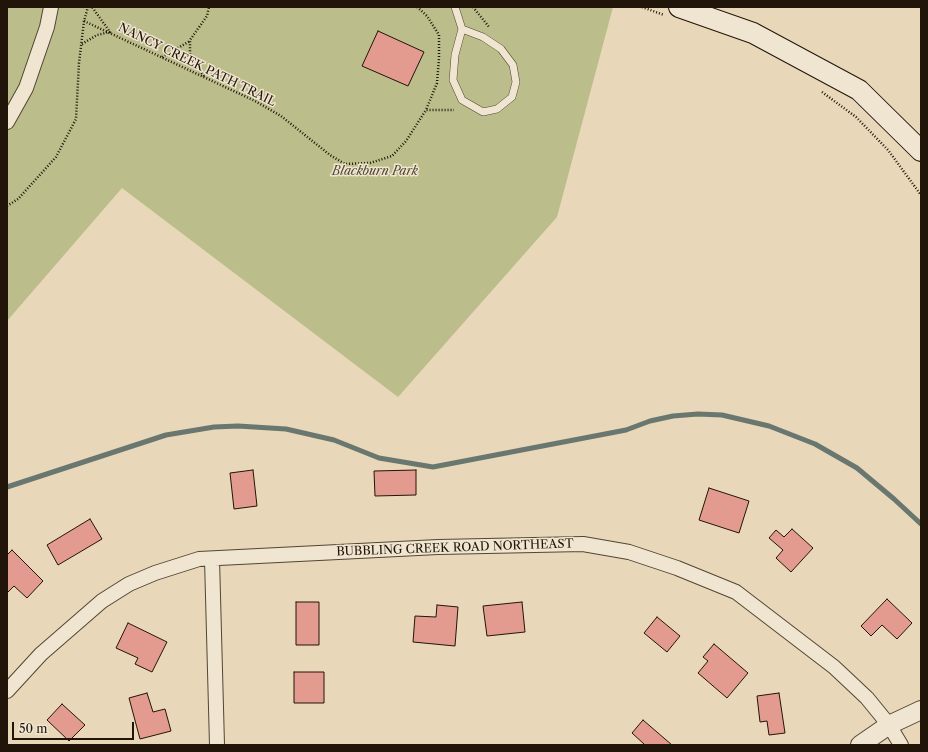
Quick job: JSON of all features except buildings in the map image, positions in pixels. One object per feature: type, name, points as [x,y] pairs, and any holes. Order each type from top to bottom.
[{"type":"main road","points":[[674,12],[753,33],[859,90],[921,151]]},
{"type":"street","points":[[7,122],[26,88],[47,27],[51,7]]},
{"type":"street","name":"BUBBLING CREEK ROAD NORTHEAST","points":[[7,691],[41,654],[107,598],[129,584],[155,573],[199,559],[438,547],[582,544],[629,552],[677,568],[736,592],[834,667],[867,698],[889,726],[901,745]]},
{"type":"street","points":[[212,558],[217,745]]},
{"type":"street","points":[[860,745],[889,726],[921,710]]},
{"type":"lane","points":[[455,7],[462,29],[455,55],[453,80],[462,100],[483,112],[498,109],[512,97],[516,82],[513,65],[501,49],[483,37],[462,29]]},
{"type":"path","points":[[7,206],[18,199],[56,157],[76,119],[79,62],[84,21],[88,7]]},
{"type":"path","name":"NANCY CREEK PATH TRAIL","points":[[92,7],[110,32]]},
{"type":"path","points":[[161,58],[190,40],[207,16],[209,7]]},
{"type":"path","name":"NANCY CREEK PATH TRAIL","points":[[84,21],[255,101],[281,116],[330,155],[345,164],[370,163],[392,156],[406,141],[426,110],[437,83],[439,35],[427,16],[417,7]]},
{"type":"path","points":[[474,7],[492,30]]},
{"type":"path","points":[[642,7],[674,12]]},
{"type":"path","points":[[82,44],[97,35],[110,32]]},
{"type":"path","points":[[190,40],[190,60],[205,78]]},
{"type":"path","points":[[819,90],[856,117],[888,150],[921,195]]},
{"type":"path","points":[[426,110],[451,109],[457,111]]},
{"type":"green space","name":"Blackburn Park","points":[[7,7],[613,7],[557,217],[398,397],[122,188],[7,321]]},
{"type":"waterway","points":[[7,487],[166,435],[214,427],[238,426],[286,429],[334,440],[379,458],[433,467],[626,430],[650,421],[673,416],[698,414],[722,415],[769,426],[815,444],[857,468],[921,524]]}]
